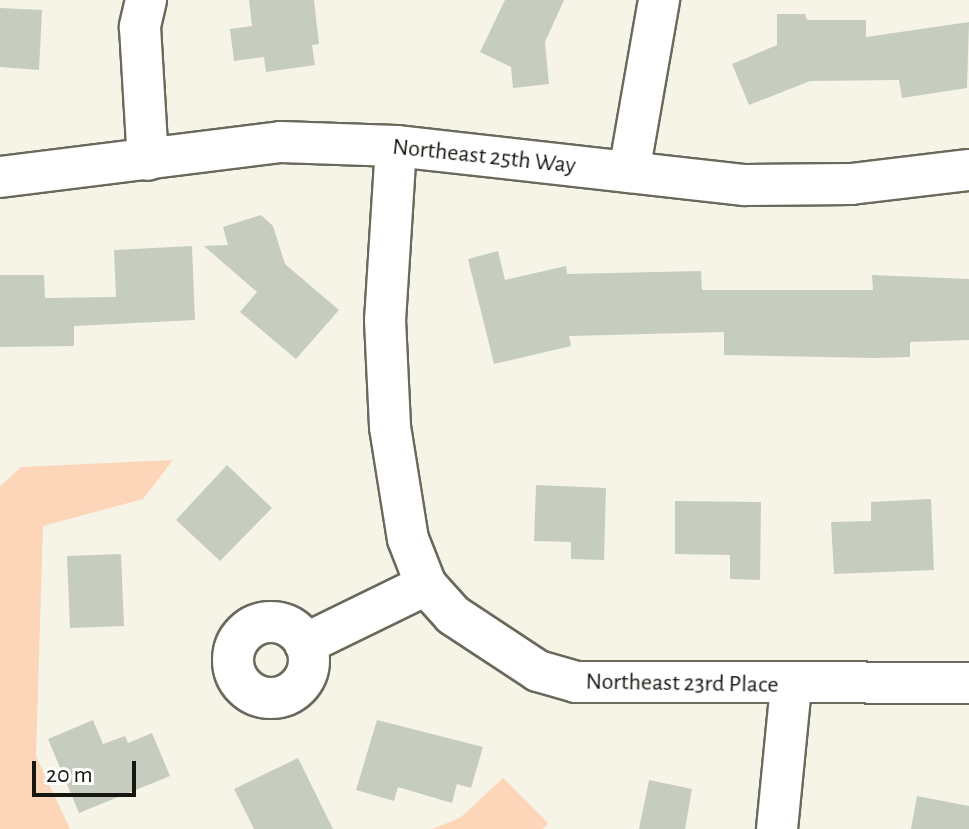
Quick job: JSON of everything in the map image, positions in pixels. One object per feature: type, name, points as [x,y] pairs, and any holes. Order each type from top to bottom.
[{"type":"street","points":[[146,0],[140,27],[148,160]]},
{"type":"street","points":[[629,172],[659,0]]},
{"type":"street","name":"Northeast 25th Way","points":[[0,177],[281,142],[396,146],[745,185],[851,184],[969,170]]},
{"type":"street","points":[[305,644],[426,585],[408,539],[390,427],[385,320],[396,146]]},
{"type":"street","name":"Northeast 23rd Place","points":[[426,585],[453,615],[497,648],[538,671],[576,682],[791,686],[969,683]]},
{"type":"street","points":[[777,829],[791,686]]},
{"type":"shaded area","points":[[173,460],[143,499],[43,526],[36,756],[70,829],[0,829],[0,486],[21,467]]},
{"type":"shaded area","points":[[503,778],[548,823],[543,829],[432,829],[460,818]]},
{"type":"building","points":[[249,0],[314,0],[319,44],[312,45],[315,65],[266,72],[264,57],[234,61],[230,29],[252,26]]},
{"type":"building","points":[[505,0],[564,0],[545,42],[549,84],[513,88],[511,67],[480,52]]},
{"type":"building","points":[[0,8],[42,10],[39,70],[0,67]]},
{"type":"building","points":[[777,14],[805,14],[807,20],[866,20],[866,37],[969,22],[967,88],[902,98],[899,80],[810,81],[749,105],[732,64],[777,45]]},
{"type":"building","points":[[261,215],[273,226],[285,264],[339,310],[296,359],[240,312],[257,292],[204,246],[228,245],[223,227]]},
{"type":"building","points":[[192,246],[195,320],[74,326],[74,346],[0,347],[0,275],[44,275],[45,298],[116,297],[114,250]]},
{"type":"building","points":[[498,251],[505,280],[566,266],[567,274],[701,271],[702,290],[873,290],[872,275],[969,279],[969,340],[910,342],[910,357],[874,358],[724,355],[724,332],[569,336],[571,346],[494,364],[468,259]]},
{"type":"building","points":[[227,465],[272,508],[220,561],[176,520]]},
{"type":"building","points":[[536,485],[606,488],[604,560],[571,559],[571,542],[534,541]]},
{"type":"building","points":[[931,499],[934,570],[834,574],[831,522],[871,521],[871,502]]},
{"type":"building","points":[[675,501],[761,502],[760,580],[730,579],[730,555],[675,554]]},
{"type":"building","points":[[121,554],[124,626],[70,628],[67,556]]},
{"type":"building","points":[[93,720],[103,744],[125,736],[128,743],[152,733],[170,776],[79,813],[48,739]]},
{"type":"building","points":[[377,720],[483,747],[471,788],[457,784],[452,803],[398,787],[394,801],[356,790]]},
{"type":"building","points":[[298,758],[333,829],[254,829],[234,789]]},
{"type":"building","points":[[649,780],[692,789],[685,829],[639,829]]},
{"type":"building","points":[[917,796],[969,806],[969,829],[911,829]]}]
